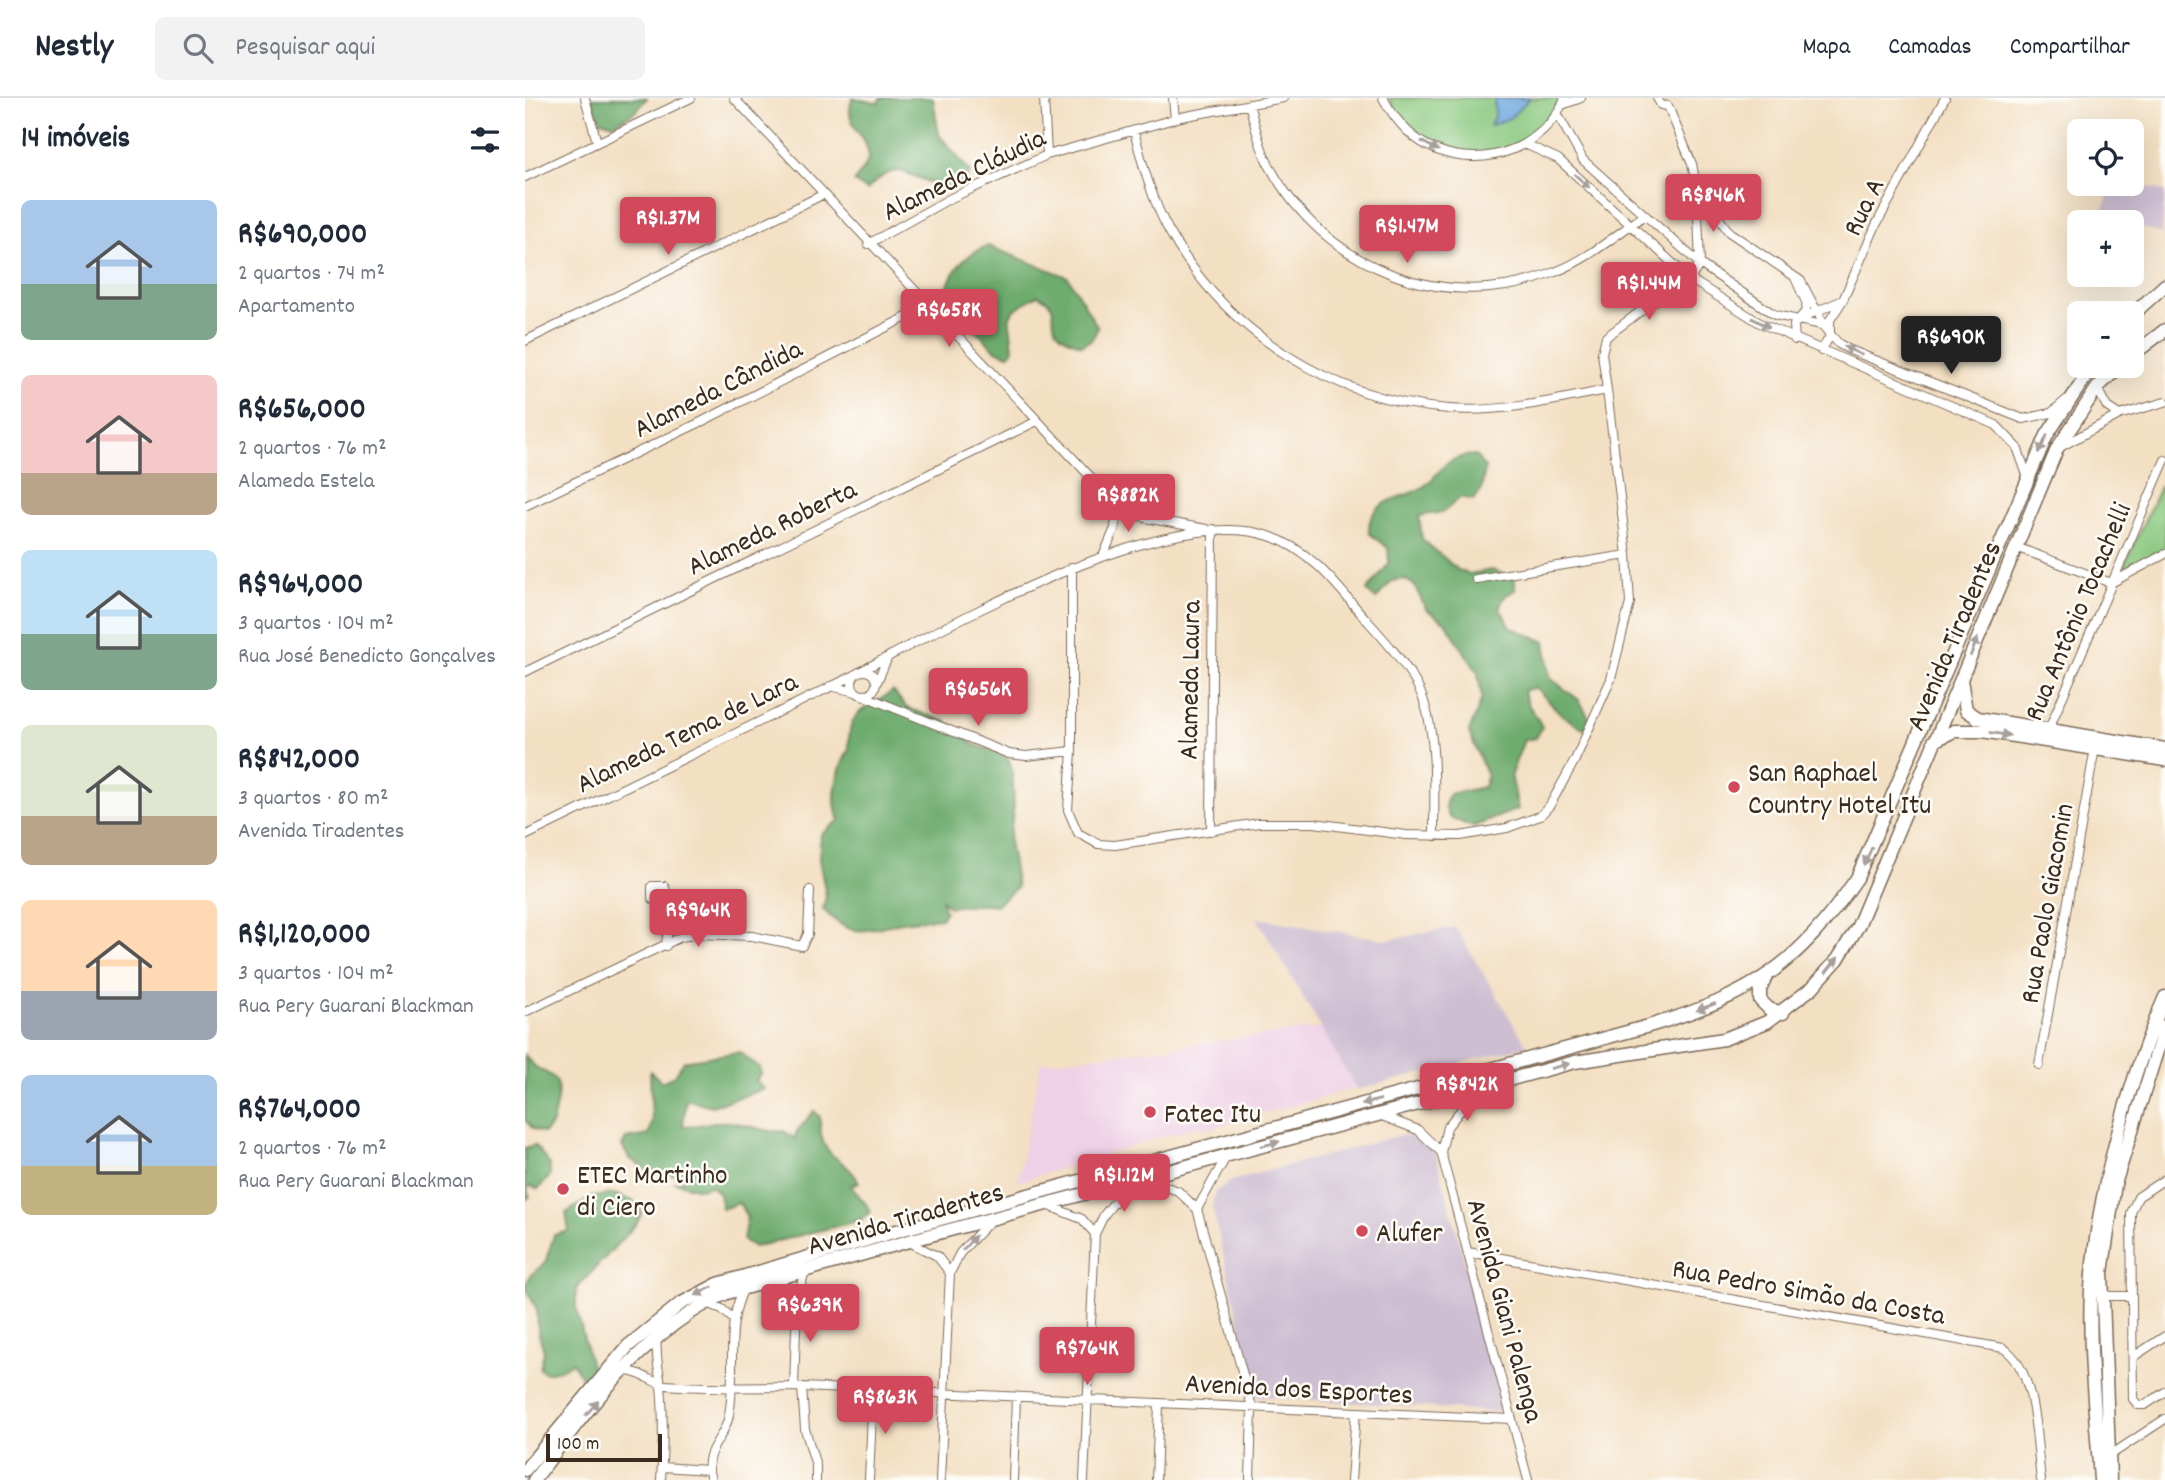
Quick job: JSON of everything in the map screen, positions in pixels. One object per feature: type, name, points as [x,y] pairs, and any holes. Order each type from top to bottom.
[{"type":"main road","points":[[2144,304],[2165,285]]},
{"type":"main road","points":[[2144,346],[2165,330]]},
{"type":"main road","name":"Avenida Tiradentes","points":[[525,1470],[628,1346],[680,1304],[718,1284],[900,1230],[1649,1026],[1719,1003],[1767,977],[1809,943],[1857,878],[2047,435],[2084,378]]},
{"type":"main road","name":"Avenida Tiradentes","points":[[534,1480],[657,1336],[707,1302],[744,1287],[1575,1062],[1707,1044],[1745,1032],[1783,1013],[1812,988],[1849,942],[2057,449],[2097,388],[2107,378]]},
{"type":"main road","points":[[1934,741],[1954,731],[1961,724],[1966,710],[1961,680]]},
{"type":"main road","points":[[1966,710],[1978,718],[2095,748],[2165,760]]},
{"type":"main road","points":[[1954,731],[2046,735],[2165,749]]},
{"type":"main road","points":[[1767,977],[1760,990],[1760,1000],[1769,1009],[1783,1013]]},
{"type":"main road","points":[[2100,1480],[2091,1291],[2098,1228],[2126,1111],[2165,997]]},
{"type":"main road","points":[[2110,1480],[2102,1296],[2115,1184],[2165,1026]]},
{"type":"street","points":[[585,98],[597,142]]},
{"type":"street","points":[[525,177],[691,98]]},
{"type":"street","points":[[734,98],[868,244],[1117,505],[1146,517],[1209,529]]},
{"type":"street","points":[[1044,98],[1047,155]]},
{"type":"street","points":[[1173,98],[1175,119]]},
{"type":"street","name":"Alameda Cláudia","points":[[868,244],[949,199],[1047,155],[1175,119],[1283,98]]},
{"type":"street","points":[[1383,98],[1411,135],[1437,150],[1467,158],[1487,156],[1525,144],[1542,133],[1558,116],[1564,101],[1581,98]]},
{"type":"street","points":[[1073,567],[1072,751],[1068,810],[1078,833],[1088,840],[1115,845],[1259,823],[1314,823],[1434,836],[1459,836],[1530,821],[1550,805],[1575,760],[1619,654],[1630,603],[1627,555],[1602,353],[1606,337],[1669,290],[1690,279],[1700,264],[1697,190],[1692,164],[1670,102],[1661,105],[1657,98]]},
{"type":"street","name":"Rua A","points":[[1821,351],[1831,336],[1830,320],[1843,300],[1875,225],[1945,98]]},
{"type":"street","points":[[1249,104],[1267,162],[1311,223],[1355,259],[1403,279],[1445,288],[1467,289],[1529,281],[1584,259],[1645,215]]},
{"type":"street","points":[[1558,116],[1583,160],[1700,264],[1775,315],[1822,325],[1831,336],[1850,350],[2023,419],[2051,413],[2071,395]]},
{"type":"street","points":[[1134,131],[1146,180],[1168,230],[1198,275],[1229,312],[1254,333],[1317,372],[1370,393],[1422,406],[1451,409],[1514,407],[1607,390]]},
{"type":"street","points":[[1525,144],[1558,159],[1690,279],[1760,323],[1990,421],[2017,447],[2028,478]]},
{"type":"street","points":[[1697,190],[1729,232],[1754,252],[1801,281],[1831,336]]},
{"type":"street","points":[[525,341],[822,195]]},
{"type":"street","points":[[1794,275],[1807,304],[1805,312],[1796,320],[1792,330],[1795,340]]},
{"type":"street","points":[[1796,320],[1843,300]]},
{"type":"street","name":"Alameda Cândida","points":[[525,506],[701,422],[928,306]]},
{"type":"street","points":[[2097,388],[2107,407],[2119,415]]},
{"type":"street","points":[[2057,449],[2119,415],[2165,402]]},
{"type":"street","points":[[1990,421],[1995,410]]},
{"type":"street","name":"Alameda Roberta","points":[[525,672],[1038,421]]},
{"type":"street","name":"Rua Antônio Tocachelli","points":[[2046,735],[2111,583],[2162,476],[2165,460]]},
{"type":"street","points":[[1104,554],[1115,528],[1117,505]]},
{"type":"street","name":"Alameda Tema de Lara","points":[[525,836],[1073,567],[1104,554],[1209,529],[1265,535],[1310,558],[1336,584],[1415,681],[1426,711],[1429,733],[1434,836]]},
{"type":"street","name":"Alameda Laura","points":[[1209,529],[1211,831]]},
{"type":"street","points":[[2016,547],[2111,583],[2165,554]]},
{"type":"street","points":[[1476,579],[1627,555]]},
{"type":"street","points":[[855,675],[852,684],[859,693],[876,685],[888,657]]},
{"type":"street","points":[[863,670],[872,673],[886,706]]},
{"type":"street","name":"Alameda Tema de Lara","points":[[830,686],[859,693],[1009,754],[1026,756],[1072,751]]},
{"type":"street","name":"Rua Paolo Giacomin","points":[[2039,1065],[2095,748]]},
{"type":"street","points":[[525,1012],[681,937],[708,934],[752,936],[802,946],[808,934],[810,890]]},
{"type":"street","points":[[666,946],[668,911]]},
{"type":"street","points":[[1377,1115],[1418,1130],[1441,1152],[1451,1119],[1480,1087]]},
{"type":"street","name":"Avenida Giani Palenga","points":[[1441,1152],[1528,1480]]},
{"type":"street","points":[[1197,1209],[1214,1174],[1228,1155]]},
{"type":"street","points":[[2165,1179],[2138,1197],[2131,1213],[2136,1404],[2145,1405],[2165,1392]]},
{"type":"street","points":[[1084,1480],[1095,1234],[1104,1215],[1137,1180],[1178,1191],[1197,1209],[1252,1407],[1250,1480]]},
{"type":"street","points":[[1046,1205],[1082,1219],[1095,1234]]},
{"type":"street","points":[[940,1480],[950,1273],[960,1254],[993,1218]]},
{"type":"street","points":[[907,1241],[937,1256],[950,1273]]},
{"type":"street","name":"Rua Pedro Simão da Costa","points":[[1468,1252],[2003,1348],[2017,1359],[2030,1396],[2041,1480]]},
{"type":"street","points":[[805,1271],[797,1299],[798,1387],[805,1429],[816,1466],[816,1480]]},
{"type":"street","points":[[775,1279],[797,1299]]},
{"type":"street","points":[[711,1480],[708,1470],[711,1449],[729,1419],[734,1320],[744,1287]]},
{"type":"street","points":[[2102,1296],[2132,1296]]},
{"type":"street","points":[[707,1302],[722,1309],[734,1320]]},
{"type":"street","points":[[657,1336],[656,1362],[661,1384],[661,1480]]},
{"type":"street","points":[[2133,1357],[2165,1336]]},
{"type":"street","name":"Avenida dos Esportes","points":[[625,1371],[642,1374],[661,1384],[731,1390],[798,1387],[1513,1419]]},
{"type":"street","points":[[869,1480],[873,1391]]},
{"type":"street","points":[[1013,1480],[1016,1398]]},
{"type":"street","points":[[1156,1480],[1159,1403]]},
{"type":"street","points":[[1350,1480],[1356,1412]]},
{"type":"street","points":[[2109,1457],[2165,1419]]},
{"type":"street","points":[[661,1467],[708,1470]]},
{"type":"shaded area","points":[[2144,186],[2165,192],[2162,234],[2144,229],[2144,210],[2103,210],[2108,196],[2144,196]]},
{"type":"shaded area","points":[[1257,918],[1387,940],[1455,927],[1527,1046],[1357,1090]]},
{"type":"shaded area","name":"Fatec Itu","points":[[1321,1028],[1356,1088],[1207,1129],[1202,1126],[1155,1139],[1017,1182],[1041,1063]]},
{"type":"shaded area","points":[[1401,1135],[1422,1138],[1435,1151],[1503,1405],[1497,1412],[1256,1396],[1212,1206],[1215,1192],[1231,1181]]},
{"type":"green space","points":[[590,98],[647,98],[635,112],[614,124],[601,121]]},
{"type":"green space","points":[[853,98],[878,103],[880,98],[933,98],[939,135],[970,172],[965,183],[942,191],[942,186],[895,171],[867,190],[854,182],[865,167],[868,154],[851,117]]},
{"type":"green space","points":[[1389,98],[1561,98],[1544,123],[1521,142],[1483,153],[1464,153],[1445,149],[1412,130],[1399,116]]},
{"type":"green space","points":[[988,246],[1068,277],[1098,328],[1092,339],[1082,345],[1062,336],[1054,324],[1051,305],[1038,295],[1017,307],[1010,316],[1013,351],[1009,355],[993,348],[957,317],[945,299],[949,282],[965,260]]},
{"type":"green space","points":[[1475,455],[1485,468],[1481,491],[1473,500],[1461,497],[1443,512],[1419,516],[1422,539],[1458,570],[1469,574],[1492,570],[1515,578],[1515,590],[1505,596],[1499,607],[1511,627],[1545,642],[1550,678],[1579,700],[1591,721],[1583,729],[1562,715],[1536,688],[1524,690],[1542,727],[1536,738],[1524,740],[1511,774],[1518,809],[1472,827],[1449,817],[1445,806],[1449,794],[1484,787],[1487,776],[1469,732],[1482,698],[1478,673],[1446,623],[1426,609],[1414,585],[1404,579],[1392,581],[1376,599],[1367,591],[1389,563],[1388,548],[1369,533],[1372,515],[1391,500],[1424,486],[1446,464]]},
{"type":"green space","points":[[2160,487],[2165,489],[2165,549],[2126,568],[2125,564]]},
{"type":"green space","points":[[893,691],[907,708],[947,722],[974,745],[998,752],[1008,759],[1012,770],[1014,805],[1009,841],[1017,887],[996,905],[949,907],[941,899],[945,912],[941,918],[902,922],[874,929],[849,929],[823,909],[826,896],[819,859],[821,834],[840,820],[835,803],[836,784],[849,750],[849,736],[854,718]]},
{"type":"green space","points":[[739,1052],[760,1068],[761,1074],[756,1081],[764,1089],[712,1106],[686,1099],[683,1126],[728,1122],[770,1131],[784,1131],[795,1139],[796,1133],[814,1111],[820,1117],[823,1142],[827,1150],[852,1172],[859,1182],[851,1185],[870,1212],[861,1220],[754,1247],[743,1240],[747,1217],[739,1203],[722,1209],[719,1194],[711,1186],[699,1189],[674,1182],[684,1181],[684,1176],[651,1173],[629,1158],[622,1146],[626,1139],[649,1135],[652,1121],[650,1071],[662,1082],[675,1075],[684,1061]]},
{"type":"green space","points":[[525,1055],[538,1069],[555,1079],[557,1085],[558,1095],[553,1120],[544,1133],[533,1129],[525,1120]]},
{"type":"green space","points":[[535,1145],[550,1165],[550,1176],[538,1189],[530,1186],[527,1190],[530,1197],[525,1200],[525,1148]]},
{"type":"green space","points":[[614,1194],[633,1201],[642,1212],[637,1223],[576,1289],[576,1307],[593,1374],[586,1379],[582,1378],[572,1362],[560,1370],[546,1373],[540,1369],[544,1351],[538,1331],[537,1310],[525,1286],[531,1275],[545,1263],[554,1235],[569,1231],[566,1213],[592,1197]]},
{"type":"water","points":[[1494,98],[1530,98],[1510,118],[1490,126],[1495,115]]},
{"type":"place","name":"San Raphael Country Hotel Itu","points":[[1734,787]]},
{"type":"place","name":"Fatec Itu","points":[[1150,1112]]},
{"type":"place","name":"ETEC Martinho di Ciero","points":[[563,1189]]},
{"type":"place","name":"Alufer","points":[[1362,1231]]}]
